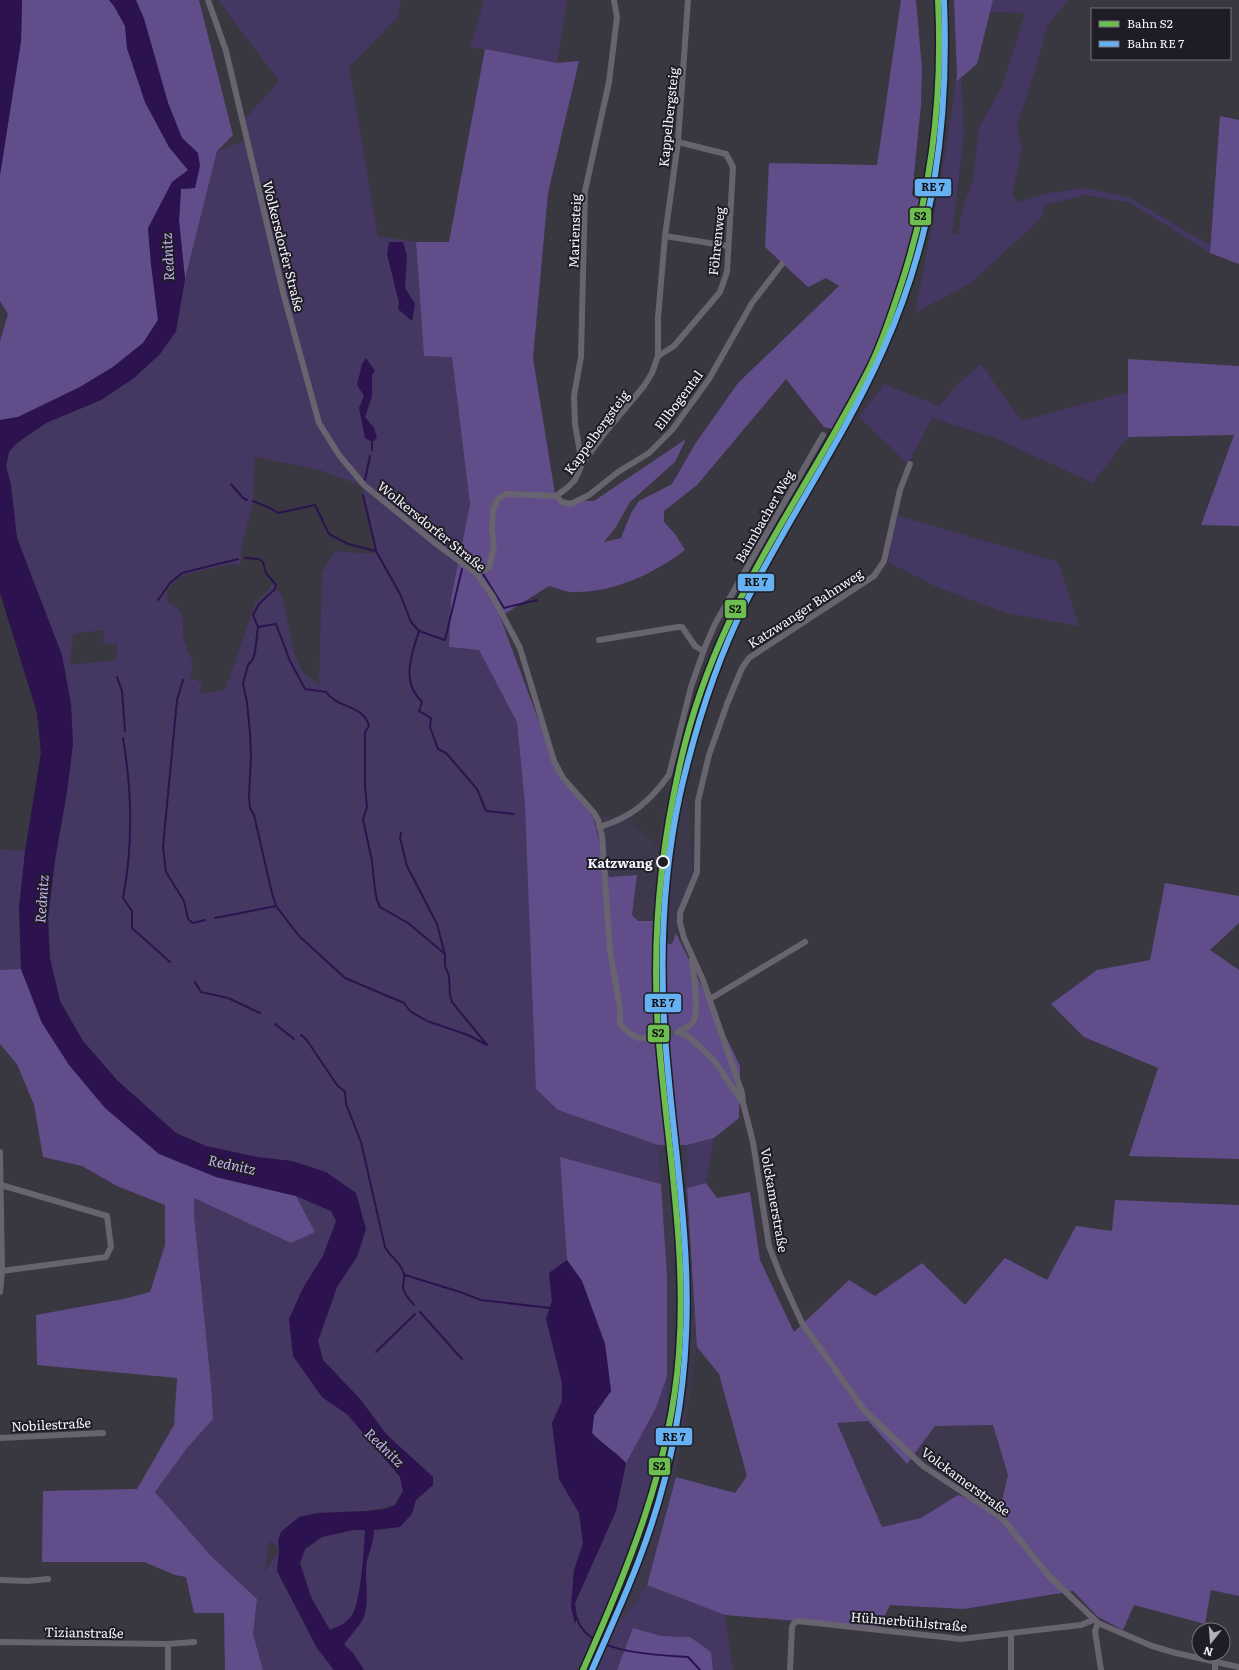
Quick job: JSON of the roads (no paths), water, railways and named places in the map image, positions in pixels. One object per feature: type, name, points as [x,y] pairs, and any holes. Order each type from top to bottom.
[{"type":"street","name":"Wolkersdorfer Straße","points":[[208,0],[226,51],[284,296],[319,423],[339,455],[364,485],[435,543],[476,573],[492,595],[520,648],[554,761],[563,778],[594,813],[602,836],[610,951],[620,1008],[620,1024],[631,1036],[645,1039],[660,1036]]},
{"type":"street","name":"Mariensteig","points":[[582,464],[575,424],[574,396],[581,357],[585,191],[608,82],[617,17],[614,0]]},
{"type":"street","name":"Kappelbergsteig","points":[[556,496],[575,480],[582,464],[607,430],[644,386],[652,373],[658,356],[658,318],[665,236],[678,142],[688,0]]},
{"type":"street","name":"Föhrenweg","points":[[658,356],[674,346],[720,292],[727,272],[733,167],[726,154],[678,142]]},
{"type":"street","points":[[665,236],[728,246]]},
{"type":"street","name":"Ellbogental","points":[[556,496],[562,502],[571,504],[589,495],[618,472],[649,453],[672,430],[708,379],[752,303],[782,264]]},
{"type":"street","name":"Baimbacher Weg","points":[[599,827],[621,820],[634,812],[669,775],[691,687],[703,651],[715,624],[823,435]]},
{"type":"street","name":"Katzwanger Bahnweg","points":[[692,958],[680,923],[680,913],[696,872],[698,801],[709,755],[727,704],[742,668],[750,658],[874,576],[884,561],[900,490],[910,464]]},
{"type":"street","points":[[476,573],[489,568],[494,546],[492,529],[493,511],[497,500],[506,494],[556,496]]},
{"type":"street","points":[[599,640],[678,626],[682,627],[695,646],[703,651]]},
{"type":"street","points":[[710,999],[758,969],[806,942]]},
{"type":"street","points":[[692,958],[697,966],[710,999],[742,1093],[743,1103]]},
{"type":"street","points":[[692,958],[696,999],[695,1016],[693,1022],[678,1032],[689,1037],[713,1059],[743,1103]]},
{"type":"street","name":"Volckamerstraße","points":[[743,1103],[753,1142],[769,1246],[781,1277],[802,1323],[864,1410],[923,1466],[1002,1518],[1048,1576],[1095,1621],[1152,1646],[1191,1656]]},
{"type":"street","points":[[0,1152],[2,1271],[0,1292]]},
{"type":"street","points":[[1,1185],[107,1216],[111,1247],[106,1256],[2,1271]]},
{"type":"street","name":"Nobilestraße","points":[[0,1438],[103,1433]]},
{"type":"street","points":[[0,1580],[28,1581],[48,1579]]},
{"type":"street","name":"Hühnerbühlstraße","points":[[790,1670],[792,1627],[794,1623],[798,1621],[960,1639],[1081,1625],[1095,1621]]},
{"type":"street","points":[[1095,1621],[1095,1631],[1101,1670]]},
{"type":"street","points":[[1011,1633],[1011,1670]]},
{"type":"street","name":"Tizianstraße","points":[[0,1642],[168,1644],[194,1642]]},
{"type":"street","points":[[168,1644],[168,1670]]},
{"type":"street","name":"Volckamerstraße","points":[[1219,1662],[1239,1667]]},
{"type":"water","points":[[0,0],[22,0],[21,41],[0,175]]},
{"type":"water","name":"Rednitz","points":[[109,0],[136,0],[144,19],[168,103],[182,138],[198,153],[200,166],[195,188],[181,189],[179,221],[185,279],[176,331],[160,354],[134,378],[101,400],[46,423],[17,443],[9,452],[6,466],[11,485],[17,538],[62,655],[71,704],[73,744],[67,792],[55,860],[48,918],[50,958],[60,1001],[83,1041],[118,1081],[176,1133],[206,1146],[257,1157],[292,1161],[326,1172],[356,1193],[366,1229],[357,1257],[337,1287],[318,1341],[323,1360],[360,1399],[387,1435],[433,1477],[433,1485],[416,1500],[412,1514],[400,1527],[374,1530],[373,1542],[366,1567],[366,1611],[362,1621],[344,1645],[353,1653],[364,1670],[334,1670],[317,1648],[277,1571],[279,1550],[278,1541],[281,1532],[299,1517],[318,1513],[385,1509],[395,1505],[403,1491],[400,1477],[348,1415],[322,1397],[293,1356],[289,1319],[303,1288],[323,1256],[336,1221],[331,1211],[296,1196],[216,1177],[159,1154],[105,1108],[69,1065],[42,1023],[21,969],[19,908],[25,851],[41,753],[37,713],[0,593],[0,420],[18,417],[80,387],[113,367],[143,343],[158,320],[148,228],[172,182],[188,170],[169,147],[145,102],[127,48],[125,26]],"holes":[[[353,1530],[365,1530],[362,1574],[355,1608],[348,1620],[330,1630],[311,1597],[300,1563],[305,1549],[322,1537]]]},
{"type":"water","points":[[389,242],[403,242],[407,256],[405,288],[415,304],[412,321],[398,309],[399,303],[387,254]]},
{"type":"water","points":[[366,358],[375,371],[372,375],[372,396],[365,417],[374,428],[377,438],[372,442],[365,438],[359,408],[364,396],[357,385],[362,364]]},
{"type":"water","points":[[567,1260],[582,1281],[605,1344],[611,1391],[594,1415],[592,1433],[626,1463],[616,1511],[575,1603],[577,1618],[575,1624],[571,1607],[574,1570],[583,1543],[579,1513],[559,1479],[552,1423],[562,1401],[562,1383],[546,1319],[552,1301],[549,1273]]},
{"type":"waterway","points":[[372,442],[372,450]]},
{"type":"waterway","points":[[365,480],[370,456]]},
{"type":"waterway","points":[[231,484],[243,498],[247,500]]},
{"type":"waterway","points":[[363,495],[376,550]]},
{"type":"waterway","points":[[253,501],[278,513],[315,505],[329,534],[348,544],[376,551],[400,594],[411,622],[419,631],[445,640],[462,569]]},
{"type":"waterway","points":[[245,558],[258,559],[263,562],[266,573],[276,585],[275,589],[259,604],[253,615],[258,627],[276,624],[290,661],[305,689],[326,692],[337,701],[356,710],[366,719],[369,726],[365,732],[365,786],[367,807],[363,819],[372,861],[375,890],[380,907],[408,923],[445,954]]},
{"type":"waterway","points":[[158,600],[170,583],[182,573],[238,559]]},
{"type":"waterway","points":[[483,574],[504,608],[537,600]]},
{"type":"waterway","points":[[258,627],[255,652],[253,659],[248,665],[243,684],[247,702],[250,733],[251,757],[249,797],[250,808],[254,815],[276,906],[299,936],[345,978],[404,1003],[410,1011],[427,1021],[468,1035],[487,1045],[452,1002],[449,976],[445,966],[445,955],[437,924],[407,866],[400,838],[401,833]]},
{"type":"waterway","points":[[419,631],[411,659],[410,677],[412,686],[422,702],[419,711],[431,718],[430,727],[438,749],[446,753],[477,789],[486,811],[514,814]]},
{"type":"waterway","points":[[117,677],[122,691],[125,731]]},
{"type":"waterway","points":[[183,680],[177,700],[163,847],[166,872],[184,901],[188,919],[193,923],[205,920]]},
{"type":"waterway","points":[[123,738],[130,798],[130,838],[123,898],[132,911],[132,928],[170,962]]},
{"type":"waterway","points":[[215,918],[276,906]]},
{"type":"waterway","points":[[195,982],[201,992],[228,998],[260,1013]]},
{"type":"waterway","points":[[275,1024],[294,1039]]},
{"type":"waterway","points":[[301,1035],[306,1039],[337,1085],[345,1092],[346,1104],[361,1142],[385,1247],[403,1270],[403,1289],[414,1305]]},
{"type":"waterway","points":[[405,1275],[481,1300],[550,1308]]},
{"type":"waterway","points":[[420,1312],[462,1359]]},
{"type":"waterway","points":[[376,1352],[415,1314]]},
{"type":"waterway","points":[[577,1618],[583,1630],[594,1639],[608,1646],[643,1653],[688,1657],[700,1670]]},
{"type":"tunnel","points":[[659,1036],[678,1032]]},
{"type":"rail line","name":"S2","points":[[583,1670],[616,1594],[645,1516],[667,1436],[679,1353],[681,1313],[678,1232],[656,997],[659,898],[662,866],[672,801],[683,750],[700,693],[714,656],[730,620],[763,556],[836,431],[870,367],[883,337],[901,285],[921,215],[933,144],[939,73],[938,0]]},
{"type":"place","name":"Katzwang","points":[[663,862]]}]
